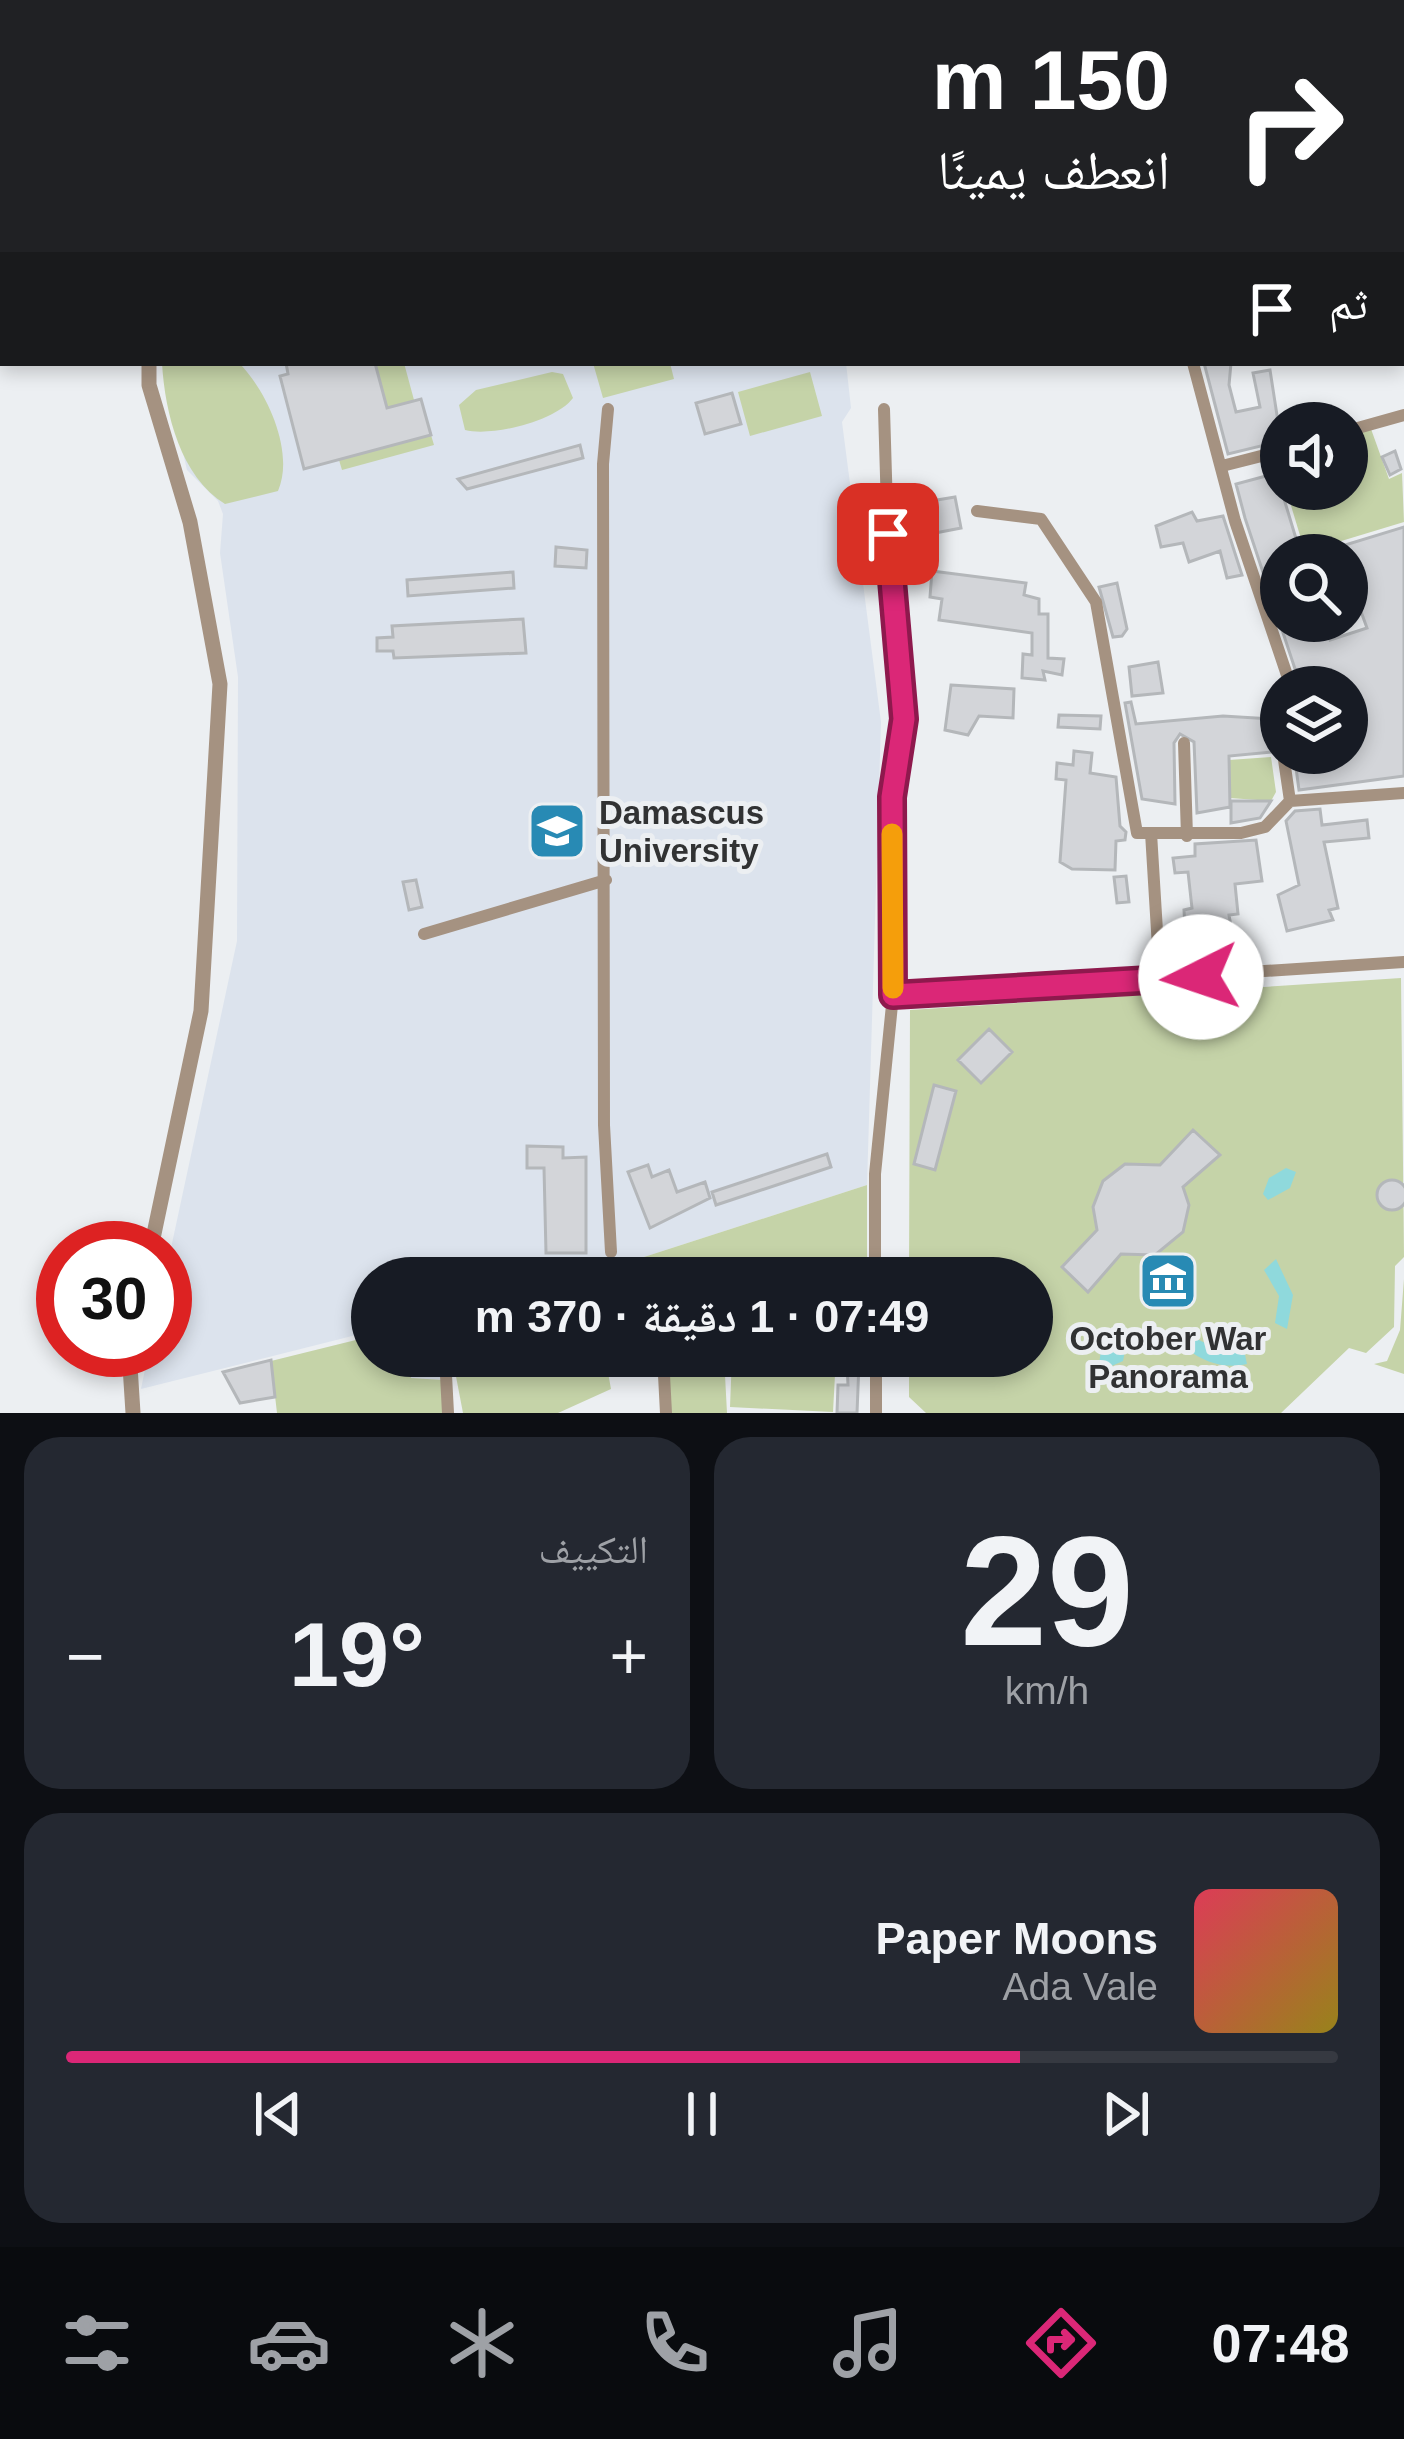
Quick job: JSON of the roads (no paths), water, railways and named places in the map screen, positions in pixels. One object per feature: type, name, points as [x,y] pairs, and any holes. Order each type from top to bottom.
[{"type":"street","points":[[149,366],[149,385],[205,584],[219,708],[201,1011],[157,1221]]},
{"type":"street","points":[[1194,366],[1284,666]]},
{"type":"street","points":[[608,409],[603,464],[604,1125],[611,1252]]},
{"type":"street","points":[[875,1257],[875,1174],[893,995],[892,797],[904,719],[889,576],[884,410]]},
{"type":"street","points":[[1368,425],[1404,415]]},
{"type":"street","points":[[1222,466],[1260,456]]},
{"type":"street","points":[[977,511],[1041,519],[1054,532],[1063,558],[1089,588],[1104,634],[1137,833],[1187,836],[1265,827],[1290,801],[1404,793]]},
{"type":"street","points":[[1184,743],[1187,836]]},
{"type":"street","points":[[1286,774],[1290,801]]},
{"type":"street","points":[[1150,833],[1160,980]]},
{"type":"street","points":[[424,934],[606,880]]},
{"type":"street","points":[[893,995],[1404,962]]},
{"type":"street","points":[[131,1377],[133,1413]]},
{"type":"street","points":[[446,1377],[448,1413]]},
{"type":"street","points":[[663,1377],[666,1413]]},
{"type":"street","points":[[876,1377],[876,1413]]},
{"type":"water","points":[[1286,1168],[1296,1172],[1290,1188],[1268,1200],[1263,1194],[1269,1178]]},
{"type":"water","points":[[1276,1259],[1293,1295],[1287,1329],[1275,1323],[1279,1296],[1264,1270]]},
{"type":"water","points":[[1117,1339],[1127,1340],[1123,1361],[1098,1372],[1101,1350]]},
{"type":"water","points":[[1197,1339],[1219,1350],[1244,1350],[1247,1364],[1224,1365],[1201,1358],[1187,1349]]},
{"type":"place","name":"Damascus University","points":[[557,831]]},
{"type":"place","name":"October War Panorama","points":[[1168,1281]]}]
